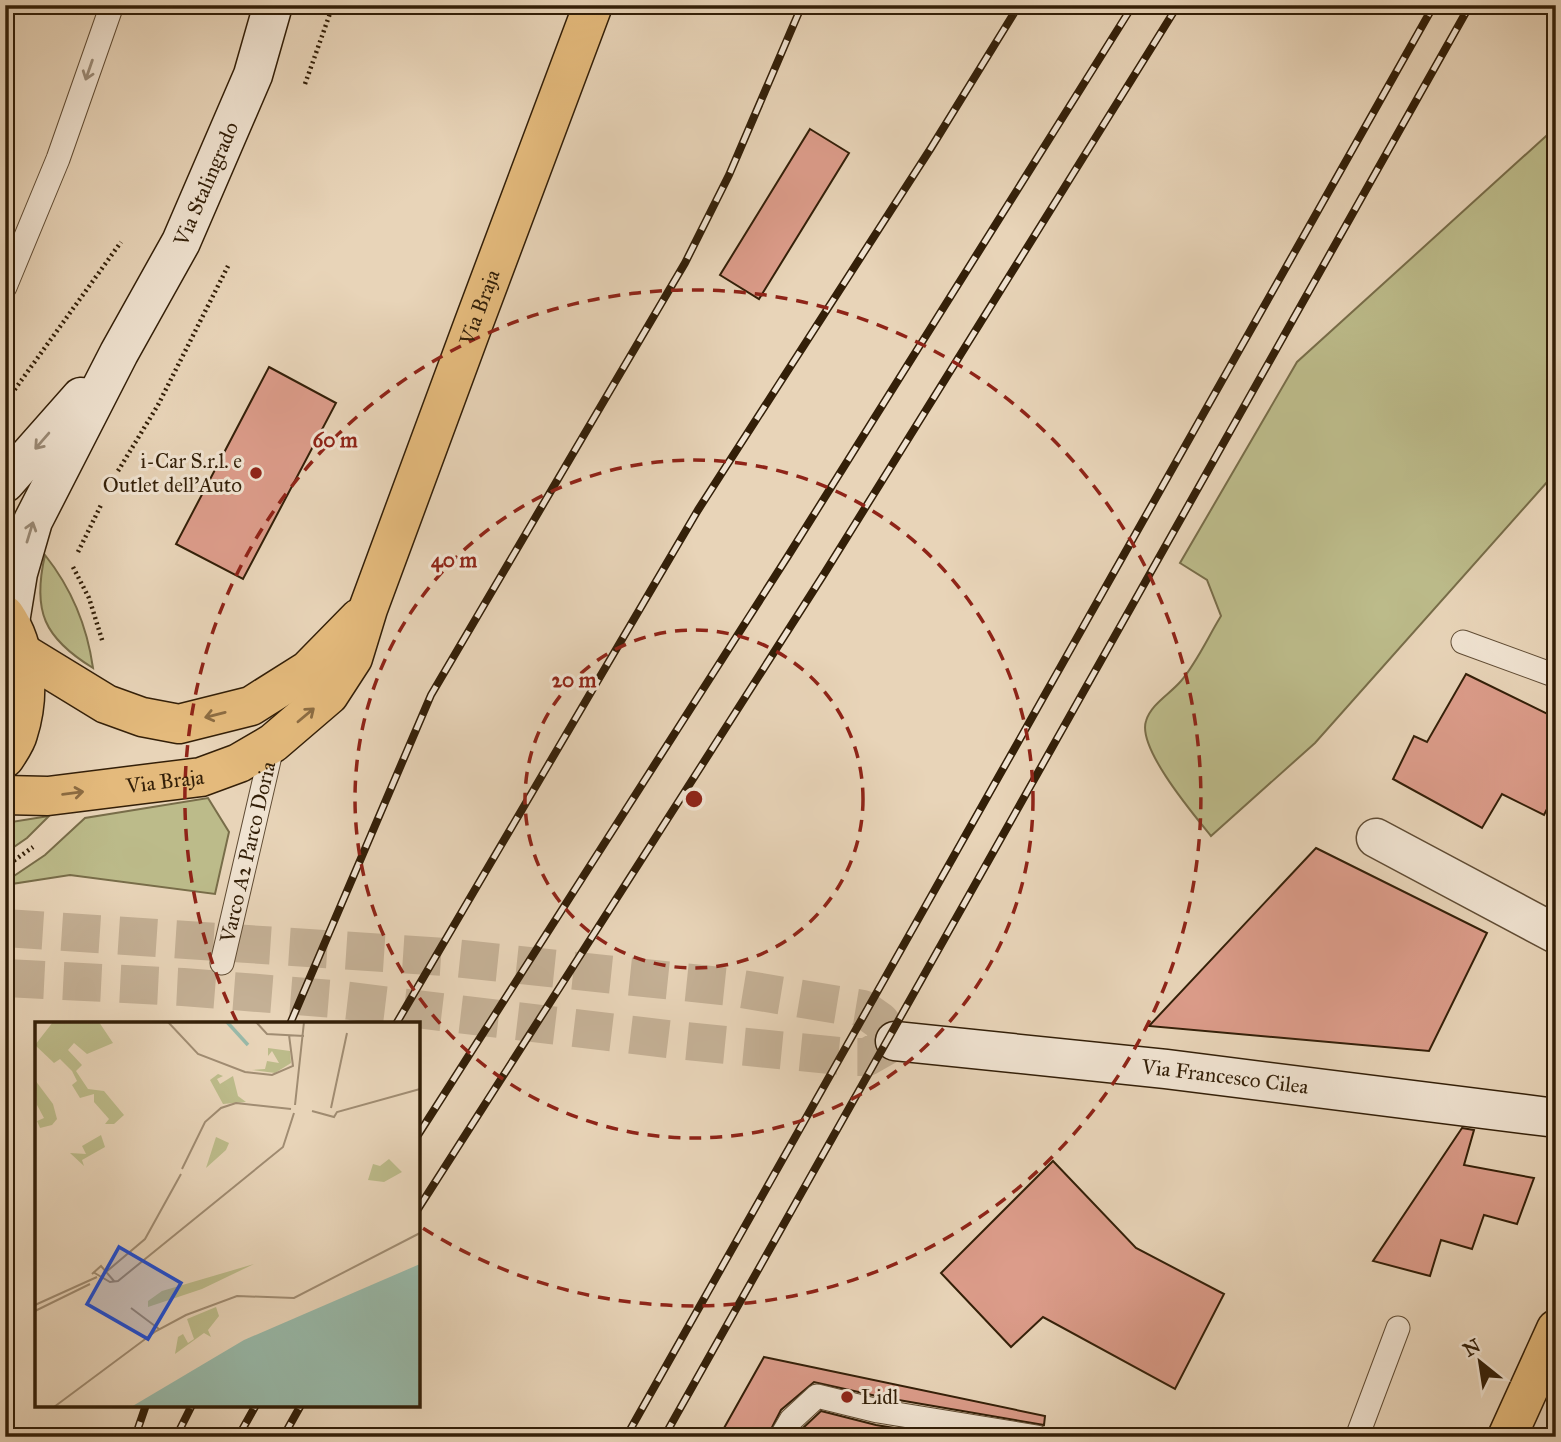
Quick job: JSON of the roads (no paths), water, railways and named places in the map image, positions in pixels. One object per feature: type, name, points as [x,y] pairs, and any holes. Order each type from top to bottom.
[{"type":"main road","name":"Via Braja","points":[[5,795],[48,796],[201,777],[239,763],[273,743],[329,695],[353,658],[368,609],[593,5]]},
{"type":"main road","name":"Via Braja","points":[[12,630],[106,704],[142,717],[179,724],[250,706],[308,670],[368,609]]},
{"type":"main road","points":[[5,758],[18,735],[26,693],[12,630]]},
{"type":"main road","points":[[1507,1437],[1556,1329]]},
{"type":"street","name":"Via Stalingrado","points":[[12,630],[18,573],[33,521],[119,353],[181,242],[253,75],[274,5]]},
{"type":"street","name":"Via Stalingrado","points":[[5,483],[119,353]]},
{"type":"street","points":[[1376,838],[1556,934]]},
{"type":"street","name":"Via Francesco Cilea","points":[[895,1041],[1166,1069],[1556,1118]]},
{"type":"lane","points":[[5,287],[58,159],[112,5]]},
{"type":"lane","points":[[1463,642],[1556,676]]},
{"type":"lane","name":"Varco A2 Parco Doria","points":[[222,963],[273,743]]},
{"type":"lane","points":[[1357,1437],[1398,1328]]},
{"type":"lane","points":[[781,1437],[791,1420],[817,1396],[878,1411],[1037,1437]]},
{"type":"tunnel","points":[[5,928],[444,957],[730,987],[863,1009],[880,1021],[895,1041],[867,1057],[850,1057],[676,1040],[333,999],[183,987],[5,978]]},
{"type":"railway","points":[[291,1022],[431,695],[685,263],[729,175],[802,5]]},
{"type":"railway","points":[[397,1022],[698,510],[931,148],[1019,5]]},
{"type":"railway","points":[[420,1132],[788,556],[1133,5]]},
{"type":"railway","points":[[420,1206],[824,574],[1178,5]]},
{"type":"railway","points":[[626,1437],[1434,5]]},
{"type":"railway","points":[[664,1437],[1470,5]]},
{"type":"railway","points":[[135,1437],[145,1407]]},
{"type":"railway","points":[[176,1437],[191,1407]]},
{"type":"railway","points":[[238,1437],[255,1407]]},
{"type":"railway","points":[[283,1437],[300,1407]]},
{"type":"place","name":"i-Car S.r.l. e Outlet dell'Auto","points":[[256,473]]},
{"type":"place","name":"Lidl","points":[[847,1397]]}]
